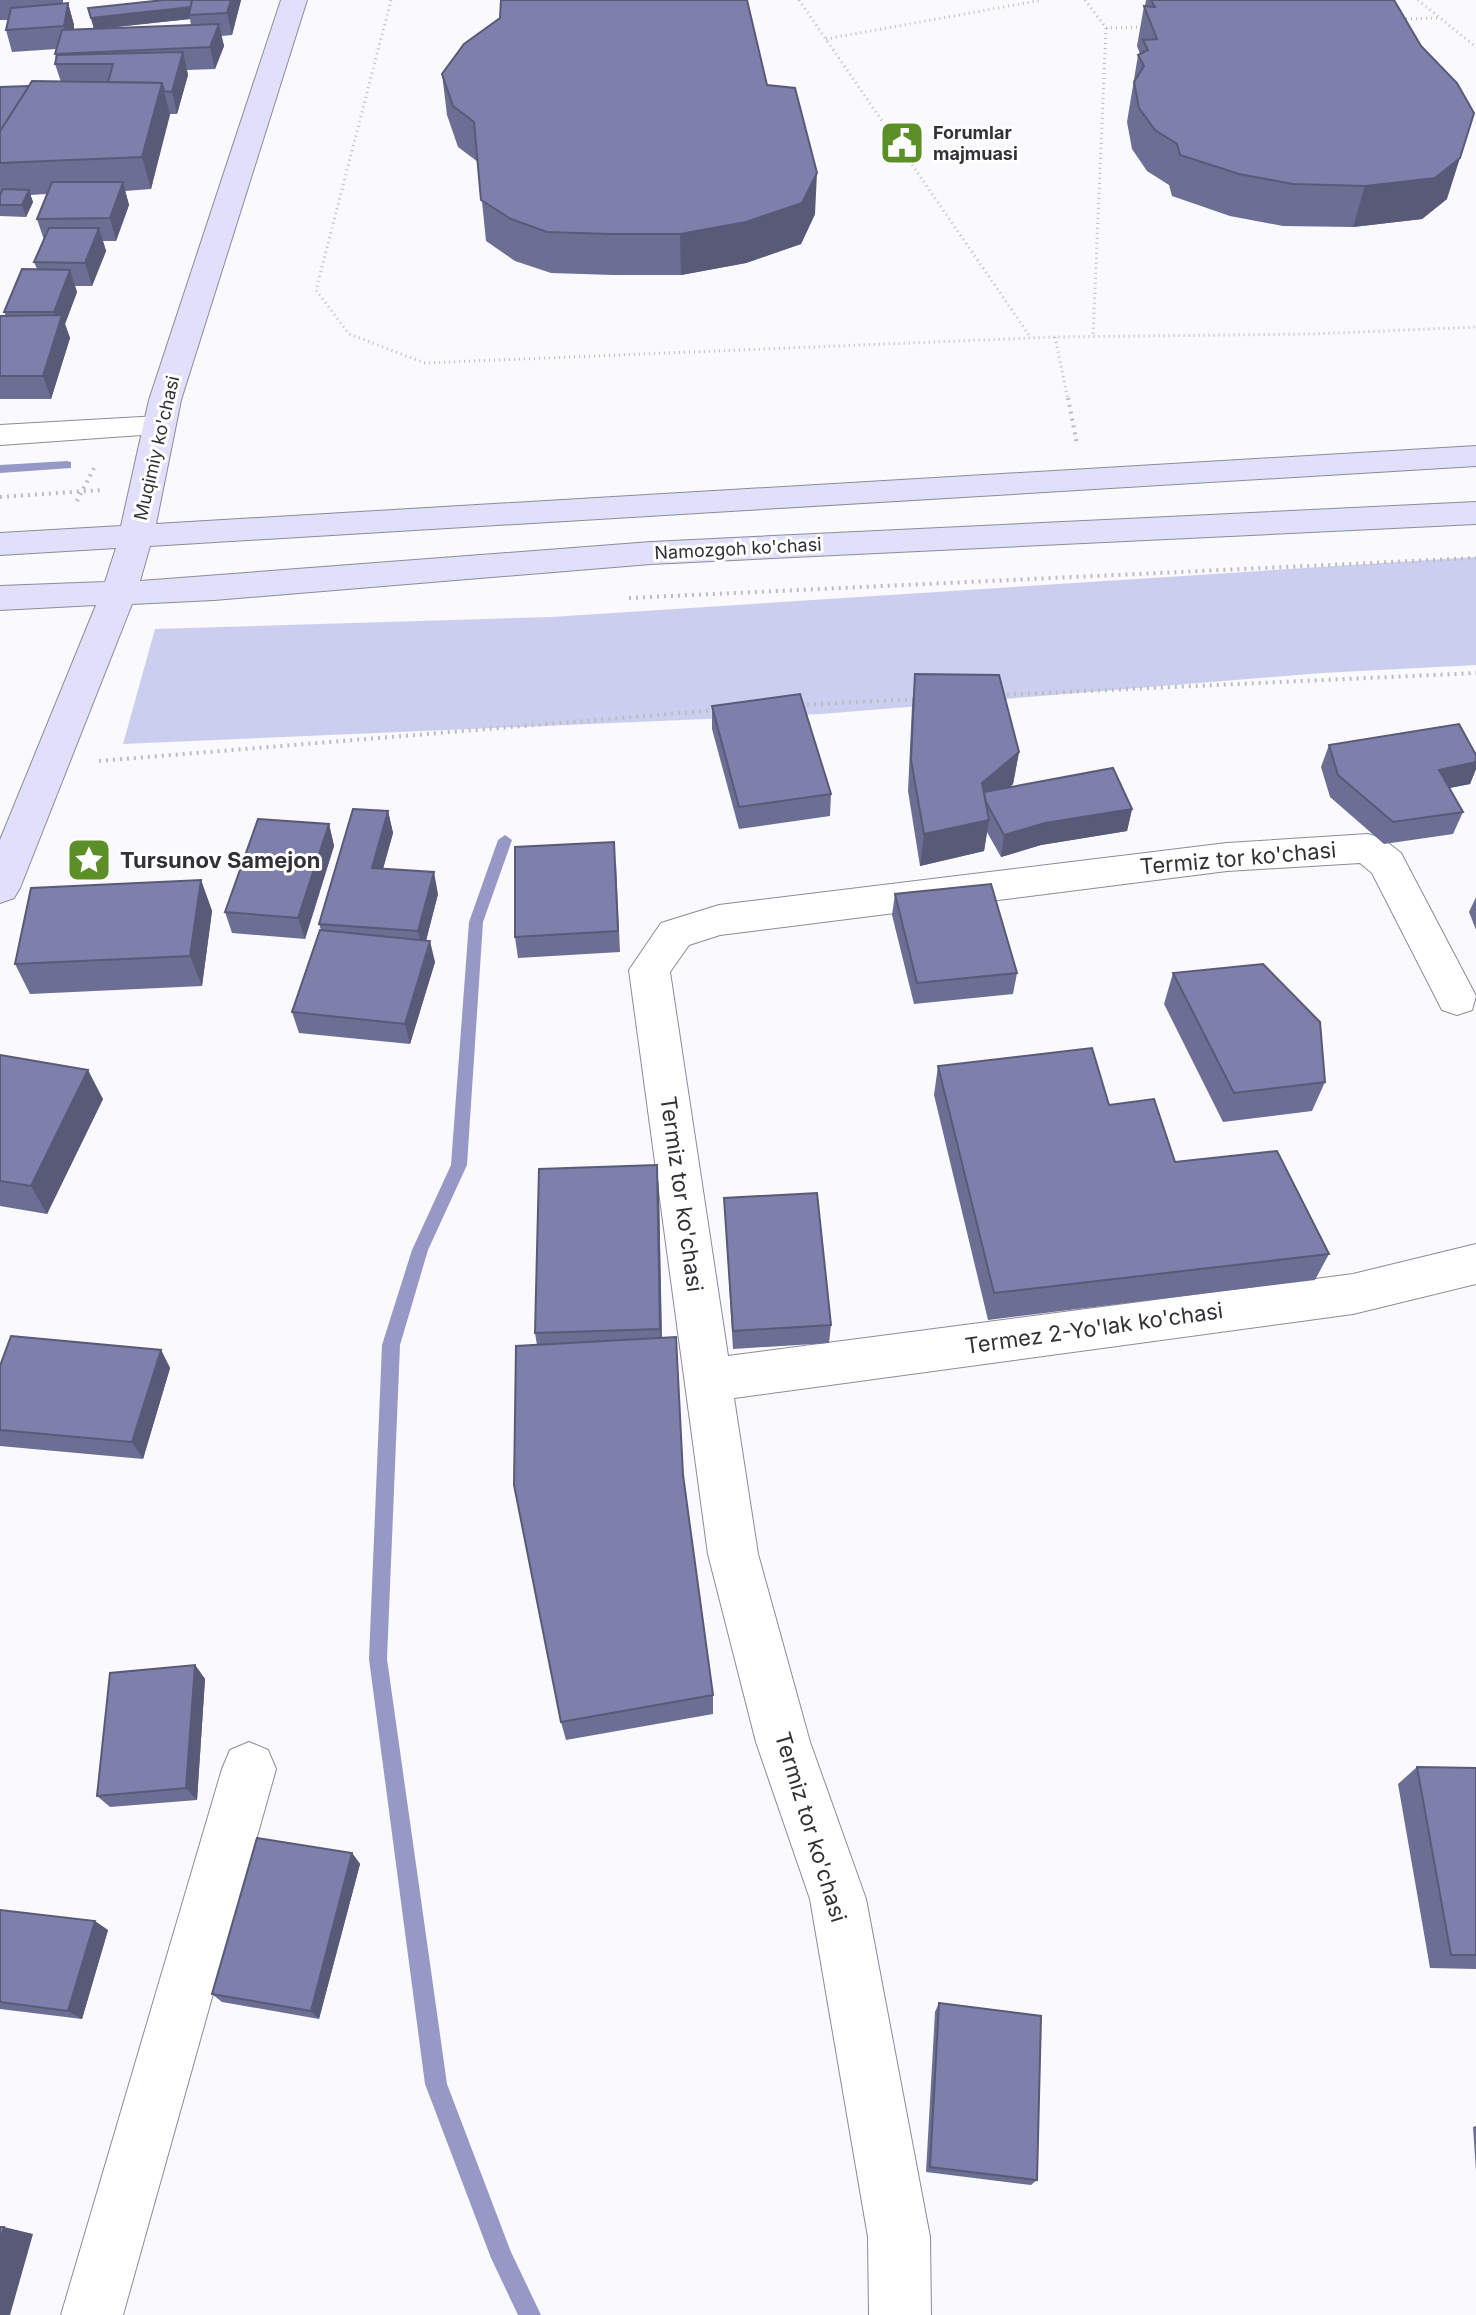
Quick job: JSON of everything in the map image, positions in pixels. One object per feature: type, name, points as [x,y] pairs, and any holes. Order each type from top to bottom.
[{"type":"main road","name":"Muqimiy ko'chasi","points":[[0,888],[119,593],[136,537],[159,426],[294,0]]},
{"type":"main road","points":[[0,544],[1091,476],[1476,456]]},
{"type":"main road","points":[[1091,476],[1108,531]]},
{"type":"main road","name":"Namozgoh ko'chasi","points":[[0,598],[214,589],[651,553],[1476,513]]},
{"type":"street","points":[[0,435],[159,426]]},
{"type":"street","name":"Termiz tor ko'chasi","points":[[900,2315],[899,2237],[838,1899],[783,1742],[733,1554],[649,970],[675,934],[719,920],[1227,857],[1368,848],[1387,863],[1457,999]]},
{"type":"street","name":"Termez 2-Yo'lak ko'chasi","points":[[709,1380],[1353,1294],[1476,1264]]},
{"type":"street","points":[[92,2315],[249,1769]]},
{"type":"path","points":[[391,0],[316,290],[349,334],[425,363],[1055,337],[1313,334],[1476,327]]},
{"type":"path","points":[[799,0],[1031,338]]},
{"type":"path","points":[[826,39],[1042,0]]},
{"type":"path","points":[[1085,0],[1106,28],[1093,336]]},
{"type":"path","points":[[1418,0],[1476,47]]},
{"type":"path","points":[[1392,20],[1440,18]]},
{"type":"path","points":[[1106,28],[1154,27]]},
{"type":"path","points":[[1055,337],[1091,476]]},
{"type":"path","points":[[0,497],[147,487]]},
{"type":"path","points":[[625,598],[1476,558]]},
{"type":"path","points":[[996,695],[1476,673]]},
{"type":"path","points":[[794,706],[919,699]]},
{"type":"path","points":[[50,766],[732,709]]},
{"type":"shaded area","points":[[1476,557],[1476,665],[1322,673],[821,714],[123,744],[155,629],[551,617]]},
{"type":"building","points":[[192,0],[191,7],[91,18],[88,8]]},
{"type":"building","points":[[192,0],[231,0],[227,13],[189,15]]},
{"type":"building","points":[[501,0],[747,0],[767,85],[795,88],[817,173],[802,203],[746,222],[680,234],[610,234],[547,232],[511,219],[481,200],[474,122],[453,106],[442,74],[464,44],[500,18]]},
{"type":"building","points":[[1151,0],[1394,0],[1421,46],[1457,83],[1474,113],[1460,158],[1435,178],[1365,186],[1293,184],[1239,174],[1180,155],[1177,144],[1155,130],[1139,108],[1134,82],[1144,66],[1138,55],[1148,50],[1143,40],[1157,39],[1144,6],[1155,7]]},
{"type":"building","points":[[68,3],[64,26],[6,30],[11,8]]},
{"type":"building","points":[[219,24],[210,47],[55,54],[62,30]]},
{"type":"building","points":[[183,52],[172,92],[164,91],[162,83],[108,82],[113,64],[55,64],[57,55]]},
{"type":"building","points":[[32,81],[162,83],[142,157],[0,163],[0,131]]},
{"type":"building","points":[[28,86],[27,89],[0,131],[0,87]]},
{"type":"building","points":[[52,182],[123,182],[110,218],[37,219]]},
{"type":"building","points":[[3,189],[29,190],[22,205],[0,205]]},
{"type":"building","points":[[49,228],[99,228],[85,263],[34,262]]},
{"type":"building","points":[[22,269],[70,270],[54,312],[4,312]]},
{"type":"building","points":[[62,315],[43,376],[0,376],[0,316]]},
{"type":"building","points":[[915,674],[999,675],[1019,752],[982,783],[989,820],[924,834],[911,760]]},
{"type":"building","points":[[800,694],[831,794],[739,807],[712,706]]},
{"type":"building","points":[[1459,724],[1476,755],[1476,762],[1439,770],[1463,812],[1393,822],[1338,775],[1329,745]]},
{"type":"building","points":[[1113,768],[1132,809],[1045,823],[1004,835],[986,802],[984,792]]},
{"type":"building","points":[[353,809],[388,811],[372,868],[434,872],[418,931],[319,924]]},
{"type":"building","points":[[258,819],[329,824],[298,918],[225,912]]},
{"type":"building","points":[[614,842],[618,931],[515,937],[515,847]]},
{"type":"building","points":[[201,880],[190,956],[15,964],[31,888]]},
{"type":"building","points":[[991,884],[1017,973],[917,983],[895,894]]},
{"type":"building","points":[[320,930],[430,941],[405,1024],[292,1012]]},
{"type":"building","points":[[1263,964],[1320,1022],[1325,1082],[1234,1093],[1173,973]]},
{"type":"building","points":[[1092,1048],[1109,1105],[1154,1099],[1175,1162],[1277,1151],[1329,1254],[994,1293],[938,1066]]},
{"type":"building","points":[[0,1055],[88,1070],[31,1186],[0,1181]]},
{"type":"building","points":[[657,1165],[660,1329],[535,1333],[539,1169]]},
{"type":"building","points":[[817,1193],[831,1325],[733,1331],[724,1198]]},
{"type":"building","points":[[11,1336],[161,1350],[132,1442],[0,1430],[0,1366]]},
{"type":"building","points":[[676,1337],[683,1475],[713,1695],[561,1722],[514,1485],[516,1346]]},
{"type":"building","points":[[195,1665],[186,1788],[97,1796],[110,1673]]},
{"type":"building","points":[[1417,1767],[1476,1768],[1476,1955],[1451,1955]]},
{"type":"building","points":[[257,1838],[352,1853],[311,2011],[212,1994]]},
{"type":"building","points":[[0,1910],[95,1921],[68,2011],[0,2002]]},
{"type":"building","points":[[939,2003],[1041,2016],[1037,2180],[930,2167]]},
{"type":"waterway","points":[[0,469],[67,465]]},
{"type":"waterway","points":[[505,840],[476,922],[459,1165],[420,1250],[391,1345],[378,1659],[436,2084],[502,2258],[530,2315]]},
{"type":"place","name":"Forumlar majmuasi","points":[[902,143]]},
{"type":"place","name":"Tursunov Samejon","points":[[89,860]]}]
